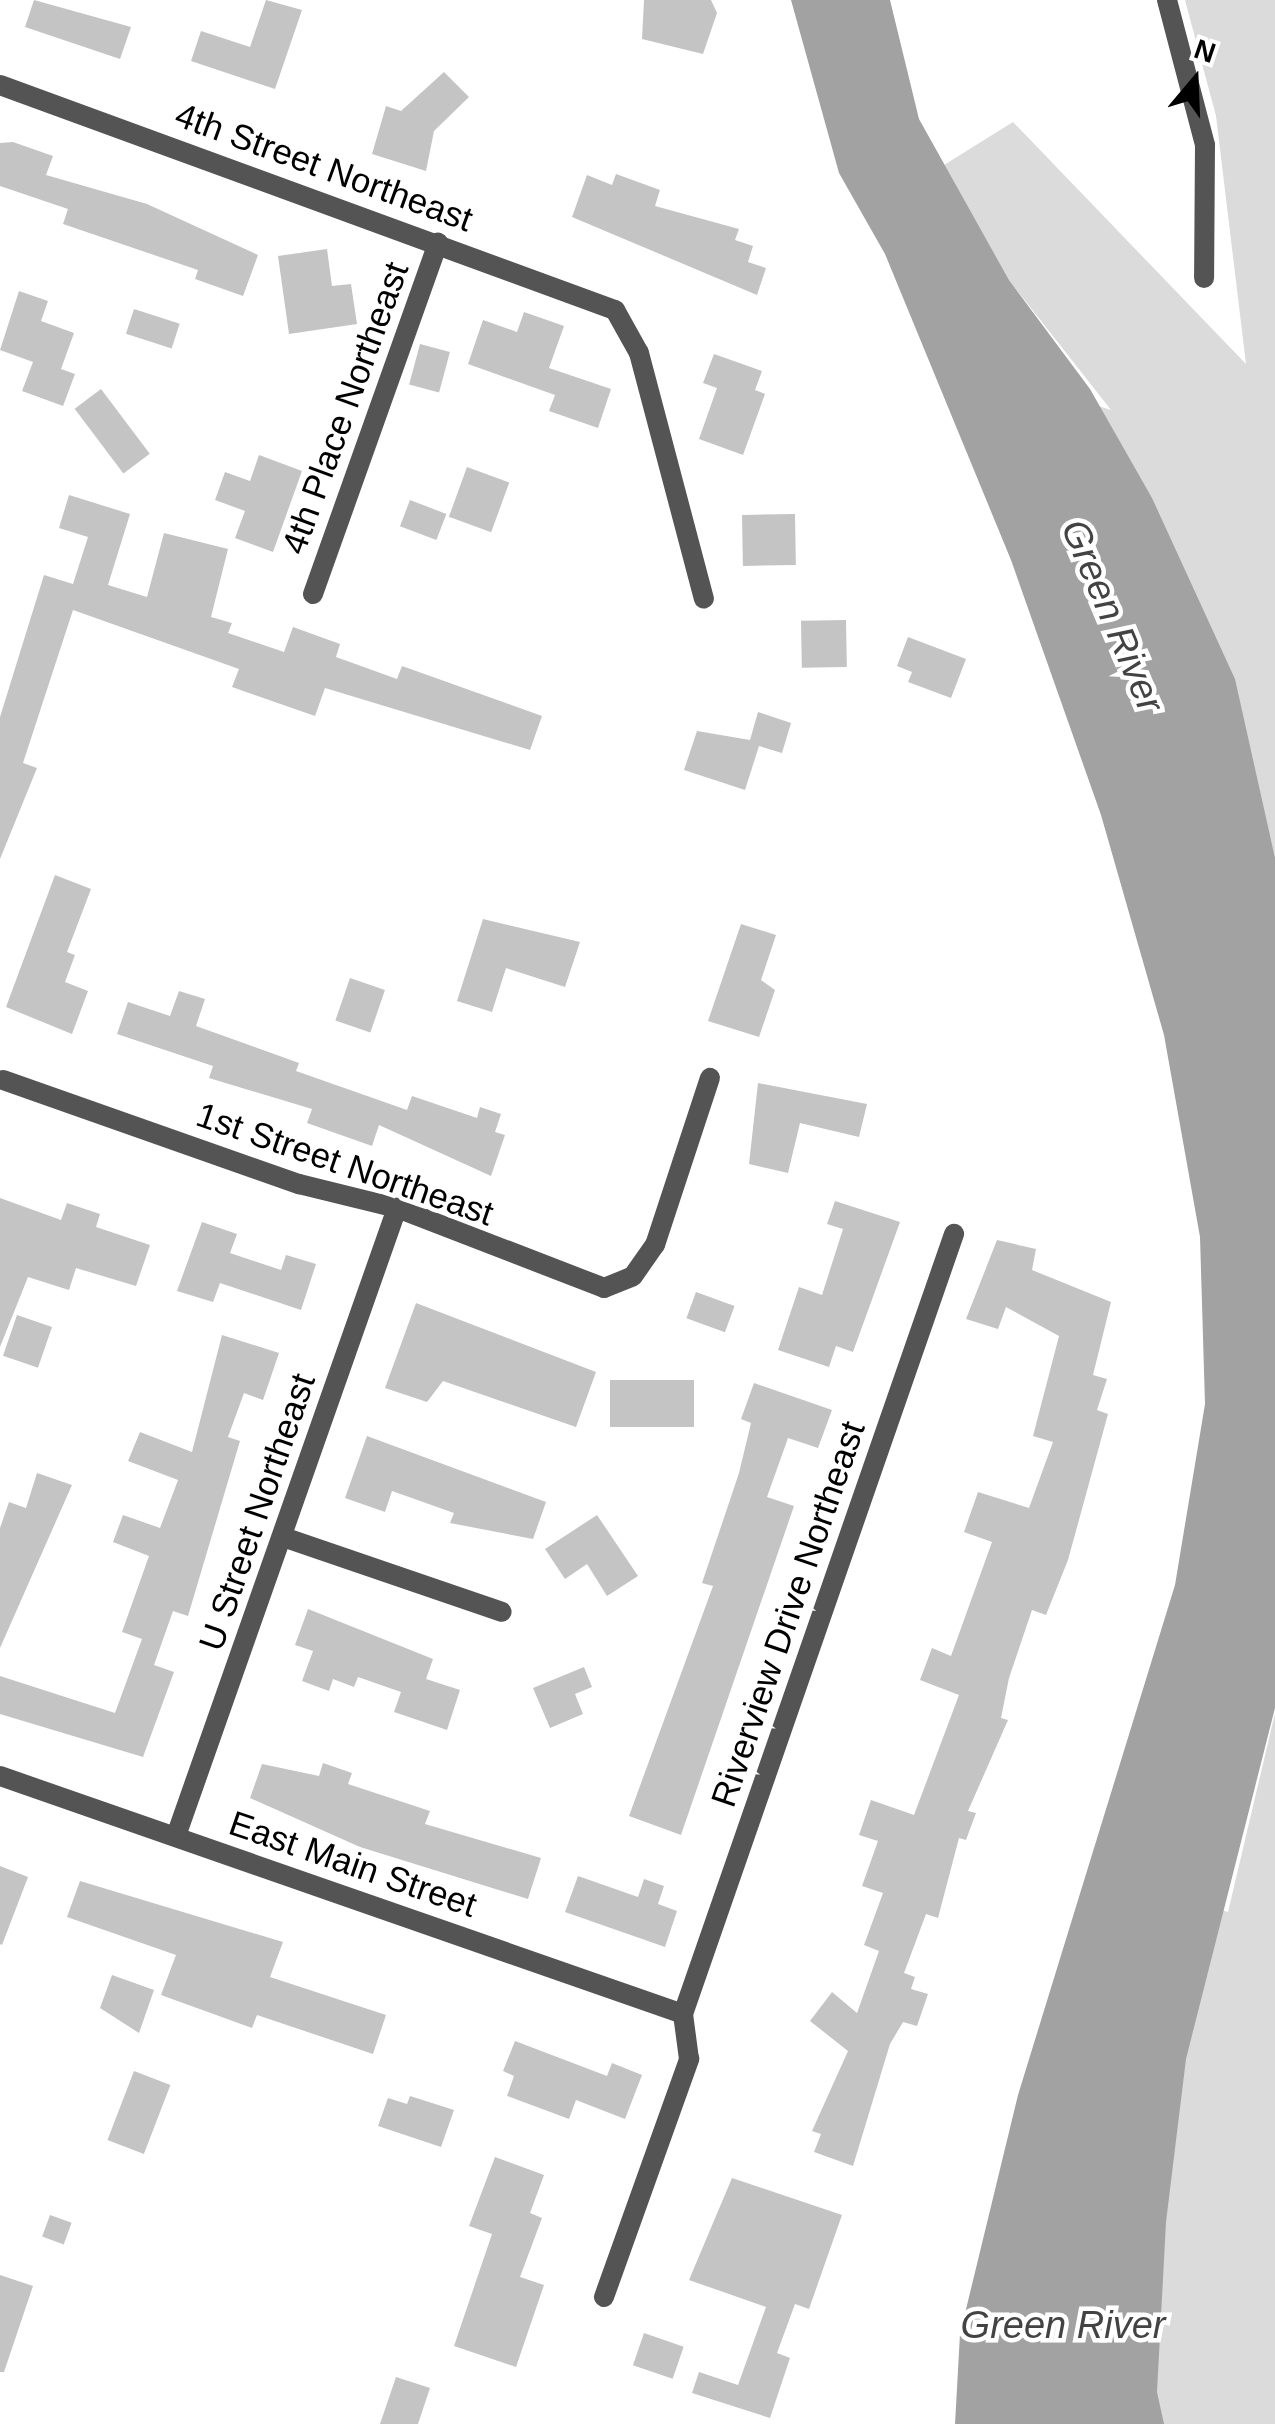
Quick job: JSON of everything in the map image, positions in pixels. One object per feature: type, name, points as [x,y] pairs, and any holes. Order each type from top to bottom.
[{"type":"street","points":[[1167,0],[1205,145],[1204,278]]},
{"type":"street","name":"4th Street Northeast","points":[[0,85],[438,244],[622,316],[704,599]]},
{"type":"street","name":"4th Place Northeast","points":[[314,594],[438,244]]},
{"type":"street","name":"1st Street Northeast","points":[[3,1080],[299,1184],[397,1208],[588,1285],[619,1285],[668,1219],[710,1078]]},
{"type":"street","name":"U Street Northeast","points":[[176,1836],[397,1208]]},
{"type":"street","name":"Riverview Drive Northeast","points":[[683,2014],[954,1234]]},
{"type":"street","points":[[283,1537],[502,1612]]},
{"type":"street","name":"East Main Street","points":[[0,1776],[683,2014]]},
{"type":"street","points":[[604,2297],[689,2059],[683,2014]]},
{"type":"shaded area","points":[[1185,0],[1275,0],[1275,1104],[1048,390],[1111,410],[1009,280],[944,165],[1013,122],[1246,364],[1216,116]]},
{"type":"shaded area","points":[[1275,1713],[1275,2424],[1062,2424],[1169,1892],[1228,1912]]},
{"type":"water","name":"Green River","points":[[791,0],[890,0],[919,119],[1009,280],[1090,389],[1152,498],[1235,679],[1275,858],[1275,1708],[1186,2059],[1166,2222],[1157,2392],[1164,2424],[955,2424],[960,2334],[1018,2095],[1175,1585],[1205,1404],[1200,1237],[1164,1035],[1101,815],[1011,560],[885,254],[839,173]]},
{"type":"building","points":[[34,0],[131,27],[120,59],[25,27]]},
{"type":"building","points":[[266,0],[302,10],[275,89],[191,61],[201,31],[250,47]]},
{"type":"building","points":[[644,0],[711,0],[717,13],[703,54],[642,39]]},
{"type":"building","points":[[444,72],[469,97],[434,131],[426,171],[372,154],[386,106],[401,111]]},
{"type":"building","points":[[13,142],[53,156],[46,175],[147,204],[258,255],[243,296],[195,279],[198,270],[63,224],[68,209],[0,186],[0,143]]},
{"type":"building","points":[[616,174],[660,190],[655,206],[739,229],[735,240],[753,246],[748,262],[766,268],[757,295],[572,217],[587,175],[612,185]]},
{"type":"building","points":[[327,249],[332,286],[351,284],[357,324],[289,334],[278,256]]},
{"type":"building","points":[[19,291],[48,301],[41,321],[74,333],[61,369],[75,374],[63,406],[22,391],[33,362],[0,350]]},
{"type":"building","points":[[134,309],[180,324],[172,349],[126,334]]},
{"type":"building","points":[[524,312],[564,326],[549,368],[611,389],[598,428],[549,411],[555,395],[468,364],[483,320],[517,332]]},
{"type":"building","points":[[420,344],[450,352],[439,393],[409,385]]},
{"type":"building","points":[[714,354],[762,371],[755,390],[765,394],[743,455],[699,439],[717,388],[703,383]]},
{"type":"building","points":[[101,389],[150,454],[123,474],[75,409]]},
{"type":"building","points":[[259,455],[302,471],[273,552],[235,538],[245,511],[215,500],[225,472],[250,481]]},
{"type":"building","points":[[467,467],[509,482],[491,532],[449,517]]},
{"type":"building","points":[[69,495],[130,514],[108,585],[147,597],[164,533],[228,549],[211,617],[232,623],[228,633],[284,652],[293,627],[340,644],[336,657],[397,679],[402,666],[542,716],[530,750],[325,688],[315,716],[232,687],[239,669],[73,610],[23,763],[37,768],[0,859],[0,717],[44,575],[73,584],[88,537],[59,528]]},
{"type":"building","points":[[410,500],[446,514],[436,540],[400,526]]},
{"type":"building","points":[[795,514],[796,565],[743,566],[742,515]]},
{"type":"building","points":[[846,620],[847,667],[802,668],[801,621]]},
{"type":"building","points":[[908,637],[966,659],[951,698],[908,682],[912,672],[897,666]]},
{"type":"building","points":[[758,712],[791,723],[782,753],[759,746],[745,790],[684,770],[697,731],[750,740]]},
{"type":"building","points":[[55,875],[91,889],[67,952],[75,955],[65,982],[88,991],[72,1034],[6,1007]]},
{"type":"building","points":[[483,919],[580,942],[565,987],[506,968],[492,1012],[457,1001]]},
{"type":"building","points":[[741,924],[776,935],[761,980],[775,990],[759,1037],[708,1021]]},
{"type":"building","points":[[350,978],[385,990],[370,1033],[335,1021]]},
{"type":"building","points":[[179,991],[205,999],[196,1026],[299,1063],[296,1071],[407,1110],[412,1096],[477,1118],[480,1107],[501,1114],[495,1132],[505,1135],[491,1176],[379,1125],[372,1146],[307,1123],[312,1109],[209,1078],[213,1066],[117,1034],[128,1002],[170,1016]]},
{"type":"building","points":[[758,1083],[867,1104],[859,1137],[800,1123],[788,1173],[749,1164]]},
{"type":"building","points":[[0,1198],[61,1220],[67,1203],[100,1214],[96,1227],[150,1245],[136,1286],[76,1268],[69,1290],[28,1277],[0,1347]]},
{"type":"building","points":[[835,1201],[900,1222],[853,1352],[836,1346],[829,1367],[778,1350],[799,1287],[822,1295],[843,1229],[827,1224]]},
{"type":"building","points":[[202,1222],[237,1234],[230,1253],[281,1270],[286,1255],[316,1264],[301,1310],[220,1283],[213,1302],[177,1291]]},
{"type":"building","points":[[997,1240],[1036,1249],[1032,1270],[1111,1302],[1093,1375],[1107,1379],[1097,1410],[1108,1414],[1068,1560],[1046,1615],[1032,1610],[1009,1678],[1001,1718],[1008,1720],[968,1811],[976,1813],[966,1840],[959,1838],[938,1918],[926,1914],[904,1973],[915,1977],[911,1989],[928,1994],[917,2026],[903,2022],[890,2044],[853,2166],[814,2152],[821,2134],[812,2131],[848,2051],[810,2021],[832,1992],[857,2013],[879,1951],[864,1945],[883,1893],[862,1886],[878,1841],[859,1835],[871,1800],[914,1815],[959,1695],[920,1680],[932,1648],[951,1656],[992,1542],[964,1532],[978,1492],[1029,1508],[1053,1442],[1033,1436],[1059,1336],[1006,1307],[998,1329],[966,1319]]},
{"type":"building","points":[[696,1292],[735,1306],[725,1332],[686,1318]]},
{"type":"building","points":[[416,1303],[596,1372],[576,1427],[443,1381],[427,1402],[385,1388]]},
{"type":"building","points":[[17,1315],[52,1327],[38,1368],[3,1356]]},
{"type":"building","points":[[222,1335],[279,1353],[263,1400],[244,1393],[228,1437],[240,1441],[188,1616],[173,1611],[154,1665],[174,1672],[143,1757],[0,1714],[0,1676],[115,1713],[142,1639],[122,1632],[149,1556],[113,1542],[123,1515],[160,1528],[178,1480],[128,1461],[140,1432],[192,1452]]},
{"type":"building","points":[[610,1380],[694,1380],[694,1427],[610,1427]]},
{"type":"building","points":[[754,1383],[832,1410],[818,1448],[788,1438],[767,1497],[794,1506],[681,1835],[629,1816],[713,1586],[702,1583],[739,1473],[751,1423],[741,1419]]},
{"type":"building","points":[[367,1436],[546,1502],[533,1539],[450,1523],[454,1513],[392,1491],[385,1512],[345,1498]]},
{"type":"building","points":[[37,1473],[72,1485],[0,1648],[0,1528],[9,1502],[26,1508]]},
{"type":"building","points":[[597,1515],[638,1576],[607,1596],[587,1564],[565,1579],[545,1549]]},
{"type":"building","points":[[308,1609],[433,1659],[426,1679],[460,1690],[447,1730],[394,1712],[401,1692],[358,1677],[354,1687],[333,1679],[329,1691],[302,1681],[313,1651],[295,1645]]},
{"type":"building","points":[[584,1667],[592,1687],[575,1694],[583,1714],[550,1728],[533,1688]]},
{"type":"building","points":[[323,1763],[352,1773],[348,1784],[430,1811],[425,1824],[541,1858],[528,1899],[360,1847],[250,1798],[262,1764],[319,1776]]},
{"type":"building","points":[[0,1866],[28,1877],[2,1945],[0,1944]]},
{"type":"building","points":[[578,1876],[638,1897],[644,1879],[664,1886],[658,1904],[677,1911],[665,1947],[565,1912]]},
{"type":"building","points":[[80,1881],[283,1942],[270,1977],[386,2015],[373,2054],[257,2015],[252,2028],[161,1995],[176,1955],[67,1917]]},
{"type":"building","points":[[112,1975],[154,1990],[139,2033],[100,2008]]},
{"type":"building","points":[[515,2041],[607,2076],[612,2063],[642,2075],[625,2119],[576,2100],[569,2119],[507,2096],[514,2076],[503,2071]]},
{"type":"building","points":[[134,2071],[170,2085],[144,2154],[107,2140]]},
{"type":"building","points":[[410,2096],[454,2110],[441,2147],[378,2126],[388,2098],[407,2104]]},
{"type":"building","points":[[495,2157],[544,2175],[530,2213],[542,2218],[520,2277],[544,2285],[516,2367],[454,2346],[492,2234],[469,2226]]},
{"type":"building","points":[[732,2178],[842,2215],[809,2309],[795,2304],[777,2353],[790,2358],[770,2418],[692,2393],[699,2372],[738,2385],[766,2307],[689,2280]]},
{"type":"building","points":[[50,2215],[72,2223],[64,2244],[42,2237]]},
{"type":"building","points":[[0,2275],[33,2286],[4,2372],[0,2372]]},
{"type":"building","points":[[644,2333],[684,2347],[673,2379],[633,2365]]},
{"type":"building","points":[[396,2377],[430,2388],[418,2424],[380,2424]]}]
